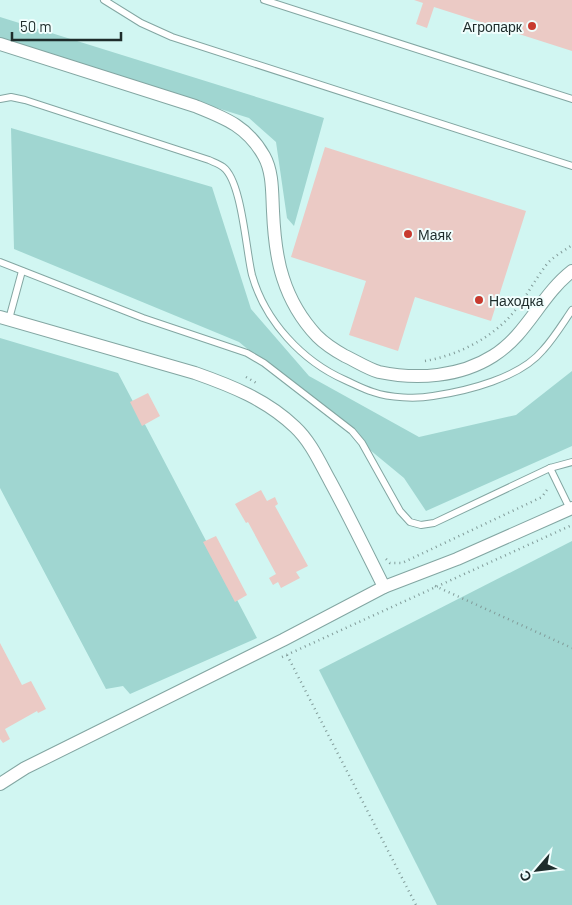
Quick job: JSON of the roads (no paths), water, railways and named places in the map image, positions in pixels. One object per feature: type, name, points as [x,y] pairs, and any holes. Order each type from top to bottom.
[{"type":"street","points":[[0,44],[196,106],[226,118],[249,134],[265,157],[272,184],[274,233],[278,259],[291,299],[318,338],[339,352],[378,371],[429,376],[452,373],[474,366],[509,346],[546,297],[572,271]]},
{"type":"street","points":[[4,318],[195,373],[255,397],[296,428],[312,448],[384,587]]},
{"type":"street","points":[[0,784],[25,768],[283,640],[384,587],[457,559],[571,508]]},
{"type":"lane","points":[[104,0],[111,2],[141,23],[172,37],[572,166]]},
{"type":"lane","points":[[264,0],[572,99]]},
{"type":"lane","points":[[0,99],[10,97],[25,100],[209,160],[223,167],[232,180],[237,195],[252,276],[262,300],[277,324],[296,348],[327,372],[374,393],[417,398],[460,392],[498,380],[534,360],[543,351],[572,310]]},
{"type":"lane","points":[[0,262],[143,318],[253,356],[352,431],[362,442],[400,511],[410,522],[421,525],[434,523],[550,468],[566,462],[572,462]]},
{"type":"lane","points":[[4,318],[22,271]]},
{"type":"lane","points":[[550,468],[571,508]]},
{"type":"place","name":"Агропарк","points":[[532,26]]},
{"type":"place","name":"Маяк","points":[[408,234]]},
{"type":"place","name":"Находка","points":[[479,300]]}]
